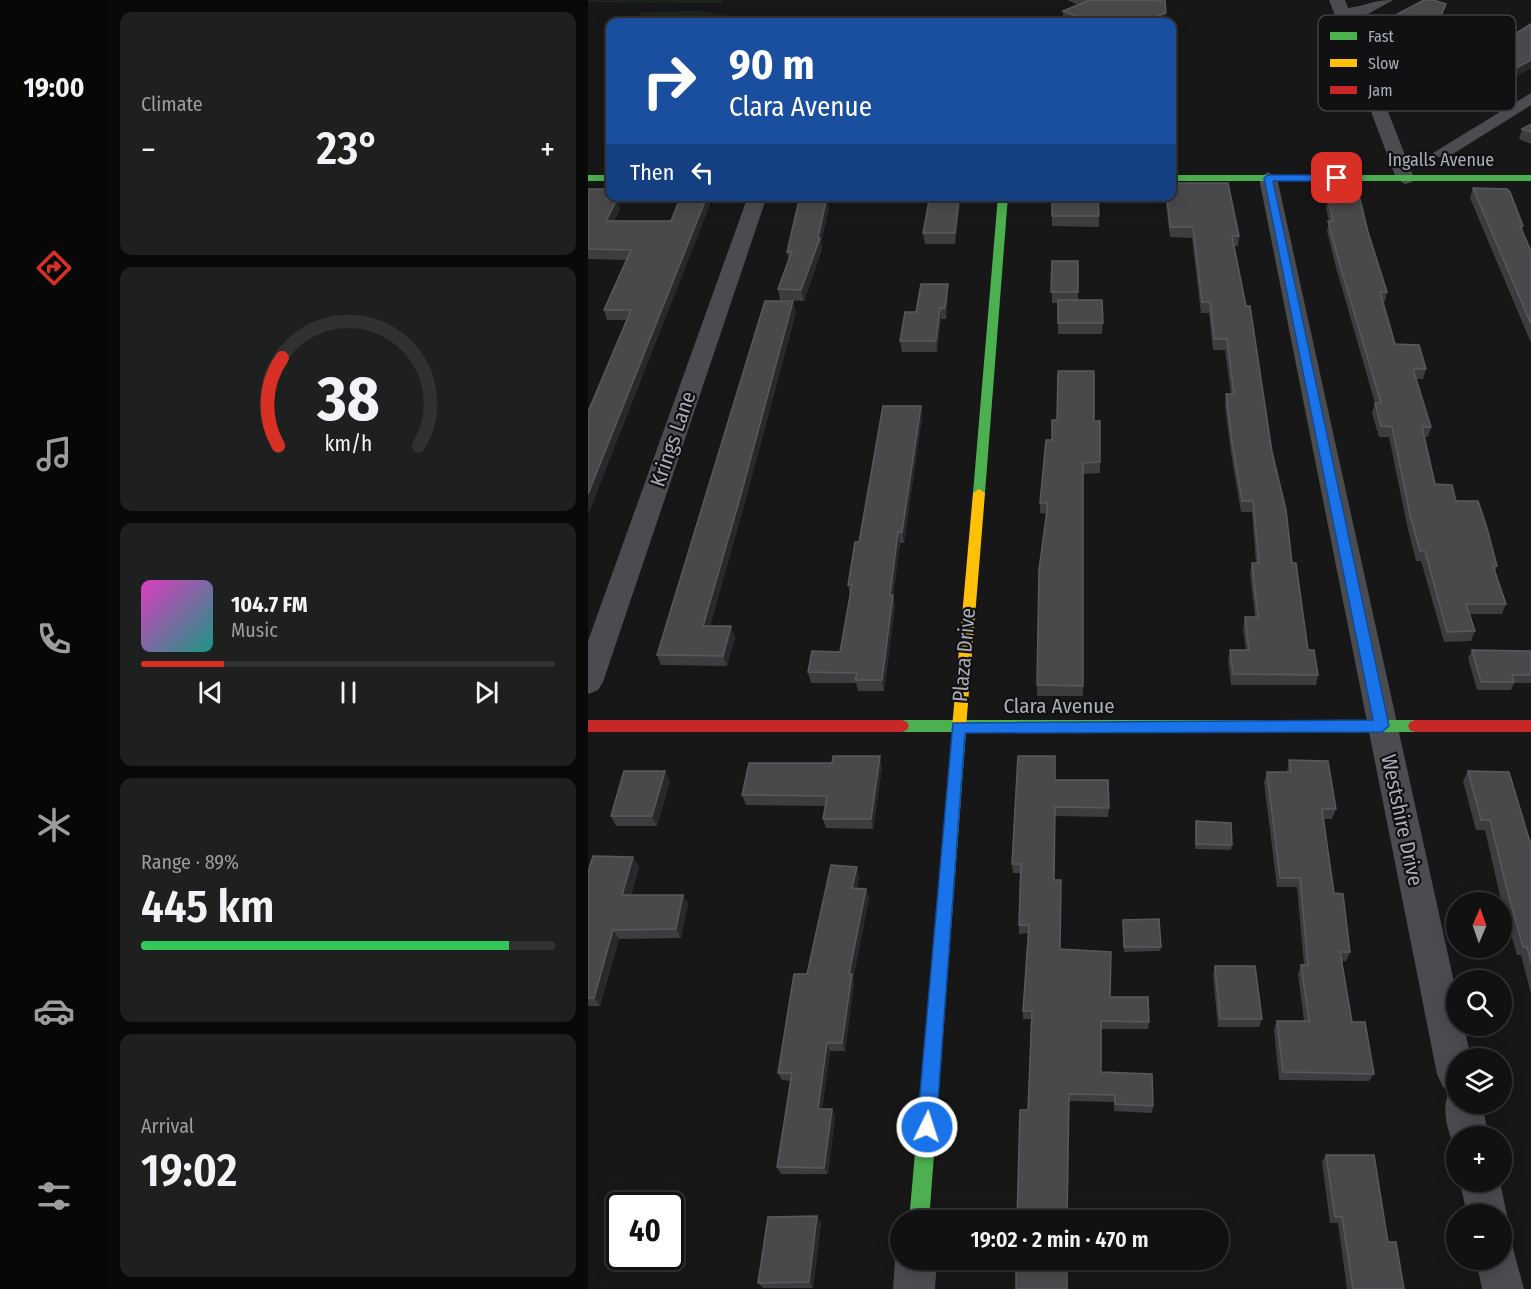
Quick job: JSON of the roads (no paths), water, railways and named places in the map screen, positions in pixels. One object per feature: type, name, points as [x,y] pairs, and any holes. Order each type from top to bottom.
[{"type":"street","points":[[1339,7],[1363,11],[1385,0]]},
{"type":"street","points":[[1516,107],[1531,98]]},
{"type":"street","points":[[1379,111],[1405,178]]},
{"type":"street","points":[[1442,153],[1510,111]]},
{"type":"street","points":[[588,178],[606,178]]},
{"type":"street","name":"Ingalls Avenue","points":[[1176,178],[1531,178]]},
{"type":"street","name":"Westshire Drive","points":[[1268,178],[1450,1048]]},
{"type":"street","name":"Krings Lane","points":[[588,682],[756,201]]},
{"type":"street","name":"Plaza Drive","points":[[920,1210],[958,727],[1004,201]]},
{"type":"street","name":"Clara Avenue","points":[[588,726],[1531,726]]},
{"type":"street","points":[[914,1289],[915,1270]]},
{"type":"street","points":[[1499,1270],[1503,1289]]}]
